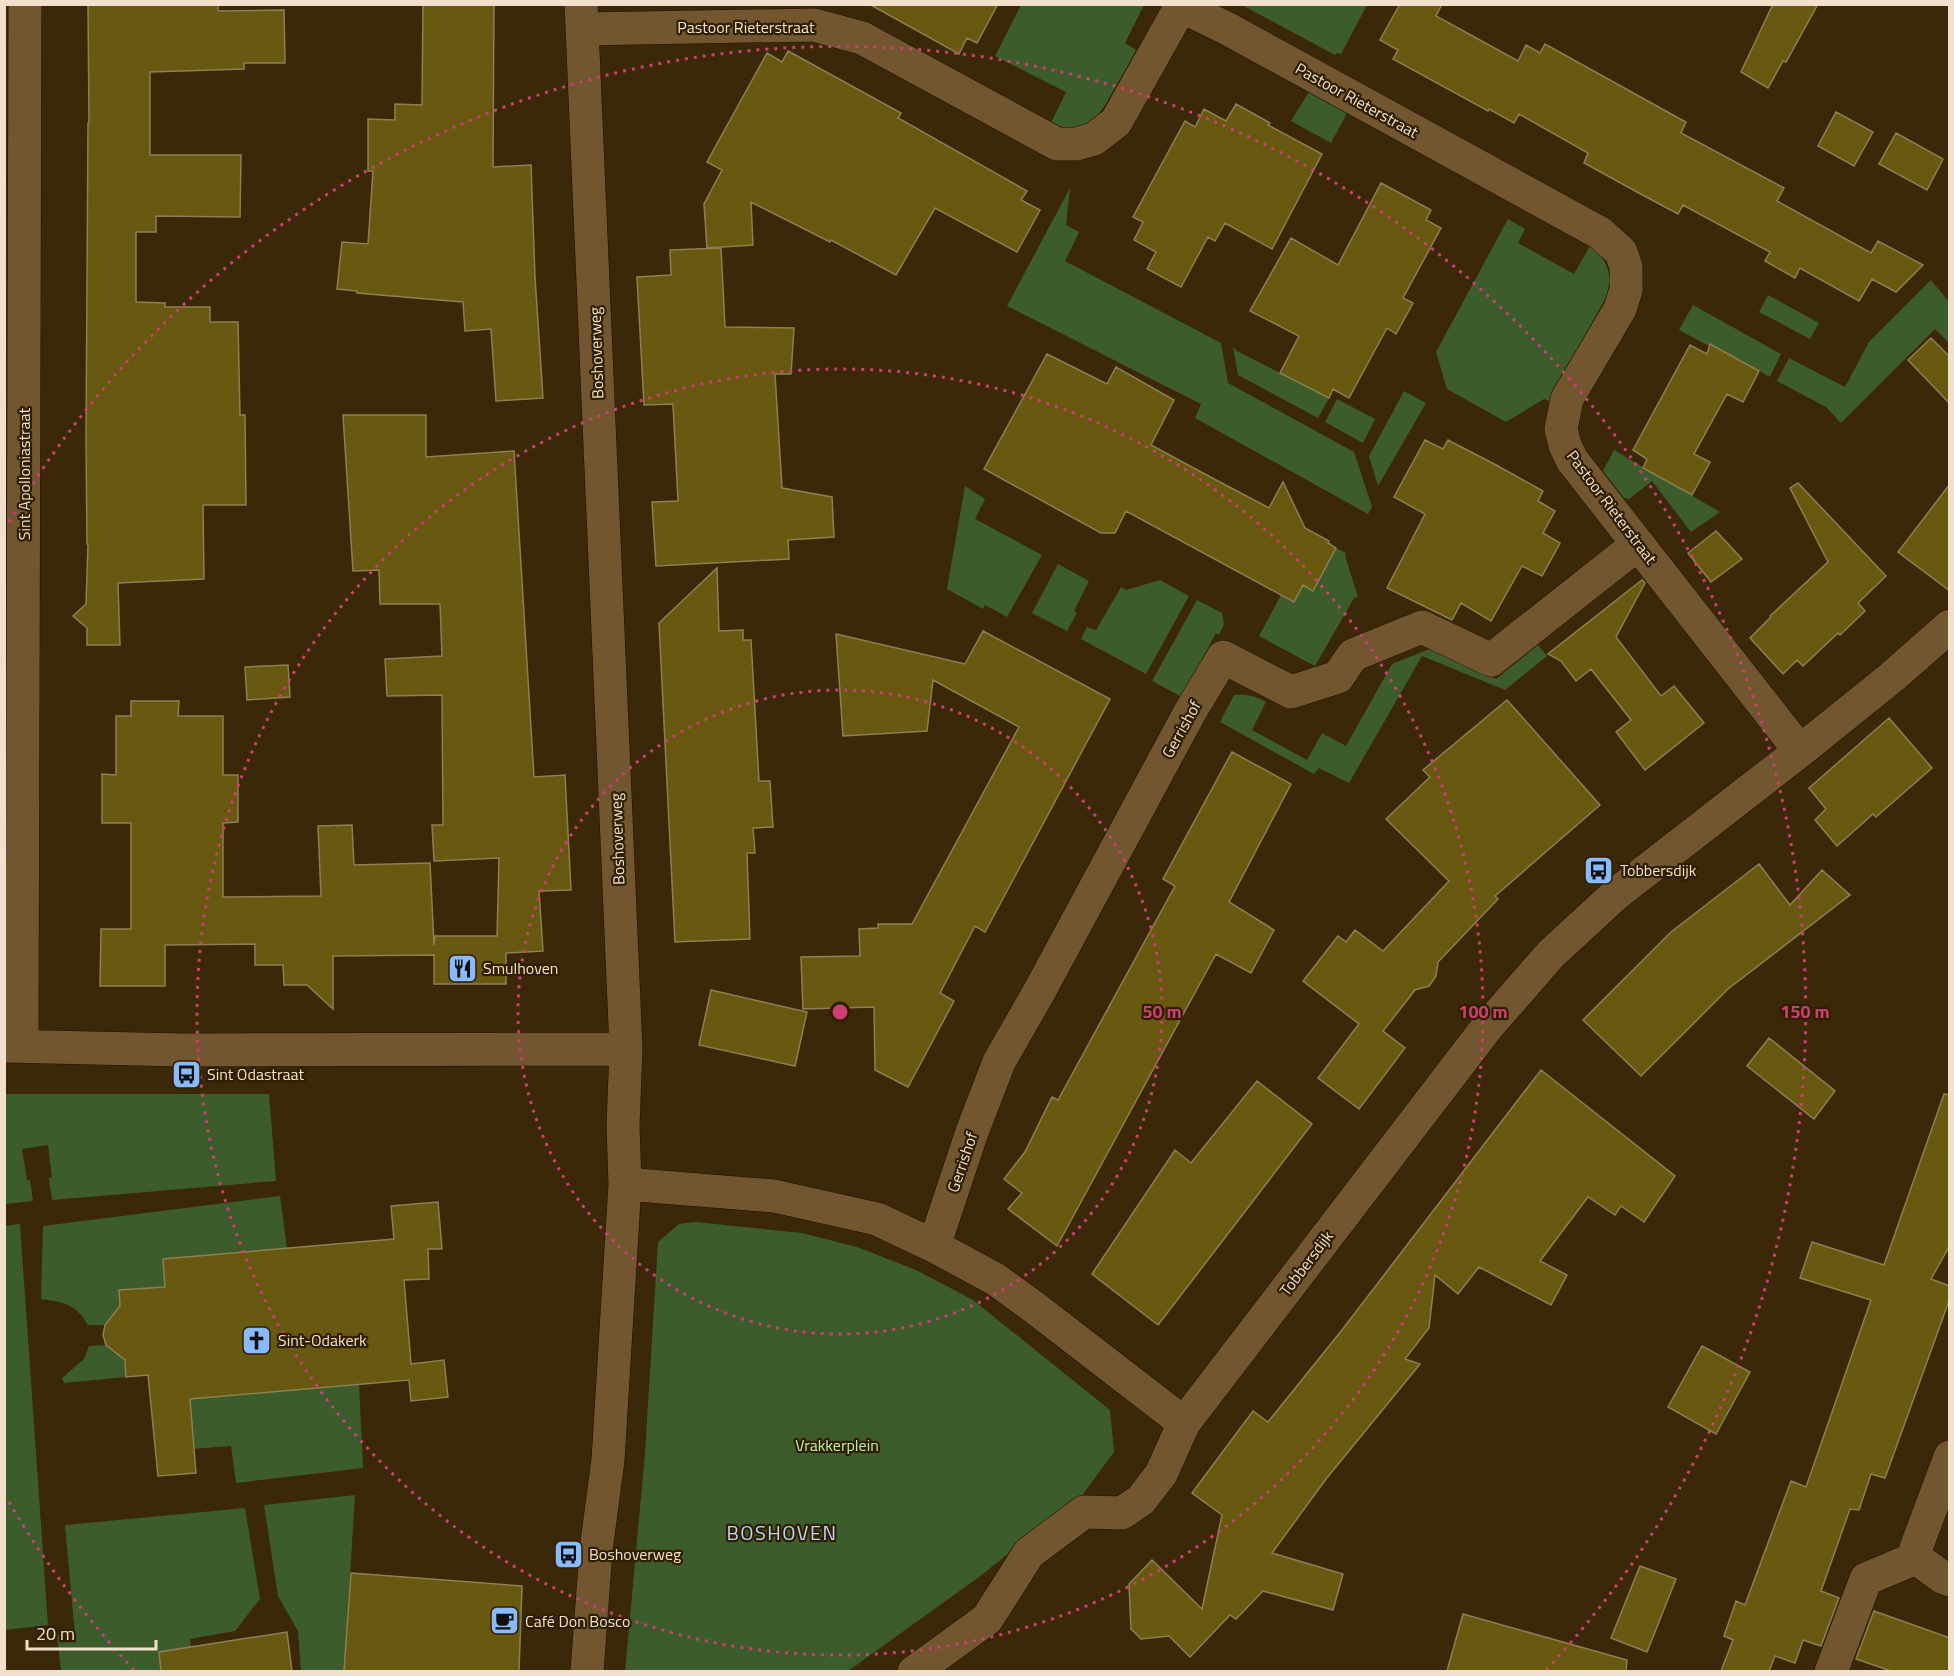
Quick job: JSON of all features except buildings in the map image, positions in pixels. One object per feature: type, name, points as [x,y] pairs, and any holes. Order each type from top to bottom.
[{"type":"street","name":"Sint Apolloniastraat","points":[[13,1046],[25,4]]},
{"type":"street","name":"Pastoor Rieterstraat","points":[[581,17],[814,25],[836,30],[862,38],[1057,144],[1076,144],[1094,139],[1116,122],[1182,5],[1600,232],[1622,252],[1626,267],[1626,290],[1620,309],[1567,399],[1562,429],[1565,445],[1572,460],[1800,751]]},
{"type":"street","name":"Boshoverweg","points":[[581,17],[626,1049],[623,1126],[625,1185],[608,1460],[596,1550],[587,1671]]},
{"type":"street","name":"Gerrishof","points":[[934,1246],[972,1132],[999,1062],[1190,712],[1223,657],[1291,692],[1338,677],[1353,655],[1422,627],[1491,660],[1638,544]]},
{"type":"street","name":"Tobbersdijk","points":[[914,1671],[987,1619],[1029,1553],[1083,1512],[1122,1513],[1141,1500],[1161,1474],[1184,1423],[1488,1026],[1551,954],[1616,894],[1800,751],[1892,677],[1950,626]]},
{"type":"street","points":[[13,1046],[183,1050],[626,1049]]},
{"type":"street","points":[[625,1185],[774,1196],[877,1219],[996,1279],[1184,1423]]},
{"type":"street","points":[[1916,1558],[1916,1548],[1950,1456]]},
{"type":"street","points":[[1916,1558],[1942,1577],[1950,1580]]},
{"type":"street","points":[[1831,1671],[1866,1579],[1916,1558]]},
{"type":"green space","points":[[1021,5],[1144,5],[1125,43],[1136,50],[1102,110],[1089,123],[1073,128],[1051,123],[1066,92],[995,56]]},
{"type":"green space","points":[[1242,5],[1367,5],[1341,54],[1335,55]]},
{"type":"green space","points":[[1309,92],[1347,113],[1331,143],[1291,121]]},
{"type":"green space","points":[[1070,188],[1066,225],[1079,232],[1065,261],[1221,343],[1228,383],[1354,452],[1372,507],[1368,514],[1195,418],[1201,404],[1007,306]]},
{"type":"green space","points":[[1508,219],[1525,229],[1518,243],[1574,274],[1590,246],[1605,262],[1609,282],[1606,297],[1550,401],[1544,399],[1506,422],[1447,389],[1436,352]]},
{"type":"green space","points":[[1931,280],[1949,302],[1949,343],[1935,329],[1841,423],[1826,407],[1777,381],[1789,358],[1845,387],[1869,342]]},
{"type":"green space","points":[[1768,295],[1819,323],[1810,339],[1759,312]]},
{"type":"green space","points":[[1693,305],[1781,354],[1770,377],[1679,330]]},
{"type":"green space","points":[[1233,347],[1329,398],[1318,418],[1238,375]]},
{"type":"green space","points":[[1404,391],[1426,403],[1378,486],[1369,456]]},
{"type":"green space","points":[[1337,399],[1375,419],[1363,443],[1325,422]]},
{"type":"green space","points":[[1614,450],[1720,512],[1691,532],[1652,481],[1629,499],[1624,498],[1603,471]]},
{"type":"green space","points":[[965,486],[985,499],[975,519],[1042,555],[1007,617],[985,605],[983,609],[947,589]]},
{"type":"green space","points":[[1336,548],[1346,553],[1358,597],[1354,598],[1315,666],[1259,636],[1281,595],[1293,602],[1303,585],[1313,591]]},
{"type":"green space","points":[[1058,564],[1089,581],[1074,611],[1077,613],[1067,631],[1032,613]]},
{"type":"green space","points":[[1160,580],[1189,596],[1146,674],[1081,639],[1087,627],[1096,630],[1121,587],[1126,590]]},
{"type":"green space","points":[[1197,600],[1222,613],[1224,624],[1219,635],[1216,633],[1182,697],[1152,681]]},
{"type":"green space","points":[[1538,645],[1547,656],[1505,690],[1422,656],[1349,783],[1319,768],[1314,774],[1220,722],[1234,695],[1259,698],[1266,702],[1252,730],[1307,760],[1322,733],[1346,746],[1392,664],[1432,648],[1496,679]]},
{"type":"green space","points":[[5,1094],[269,1094],[276,1181],[52,1200],[48,1145],[22,1149],[33,1201],[5,1204]]},
{"type":"green space","points":[[280,1196],[287,1248],[163,1259],[165,1287],[119,1290],[121,1314],[111,1317],[104,1325],[88,1325],[79,1312],[69,1305],[41,1299],[43,1226]]},
{"type":"green space","name":"Vrakkerplein","points":[[695,1222],[802,1233],[857,1247],[916,1270],[973,1300],[1110,1410],[1114,1452],[1083,1494],[979,1577],[848,1671],[625,1672],[645,1453],[658,1242],[679,1224]]},
{"type":"green space","points":[[20,1224],[48,1625],[5,1630],[4,1226]]},
{"type":"green space","points":[[106,1345],[114,1351],[124,1353],[126,1377],[64,1383],[62,1378],[84,1359],[89,1346]]},
{"type":"green space","points":[[359,1383],[363,1468],[236,1483],[231,1446],[192,1449],[190,1399]]},
{"type":"green space","points":[[355,1495],[344,1671],[301,1671],[298,1631],[278,1596],[264,1505]]},
{"type":"green space","points":[[245,1508],[260,1599],[235,1631],[190,1639],[194,1671],[61,1671],[57,1635],[75,1635],[65,1525]]},
{"type":"place","name":"Tobbersdijk","points":[[1599,870]]},
{"type":"place","name":"Smulhoven","points":[[462,968]]},
{"type":"place","name":"Sint Odastraat","points":[[186,1074]]},
{"type":"place","name":"Sint-Odakerk","points":[[257,1340]]},
{"type":"place","name":"Boshoverweg","points":[[568,1554]]},
{"type":"place","name":"Café Don Bosco","points":[[504,1621]]},
{"type":"district","name":"BOSHOVEN","points":[[782,1532]]}]
